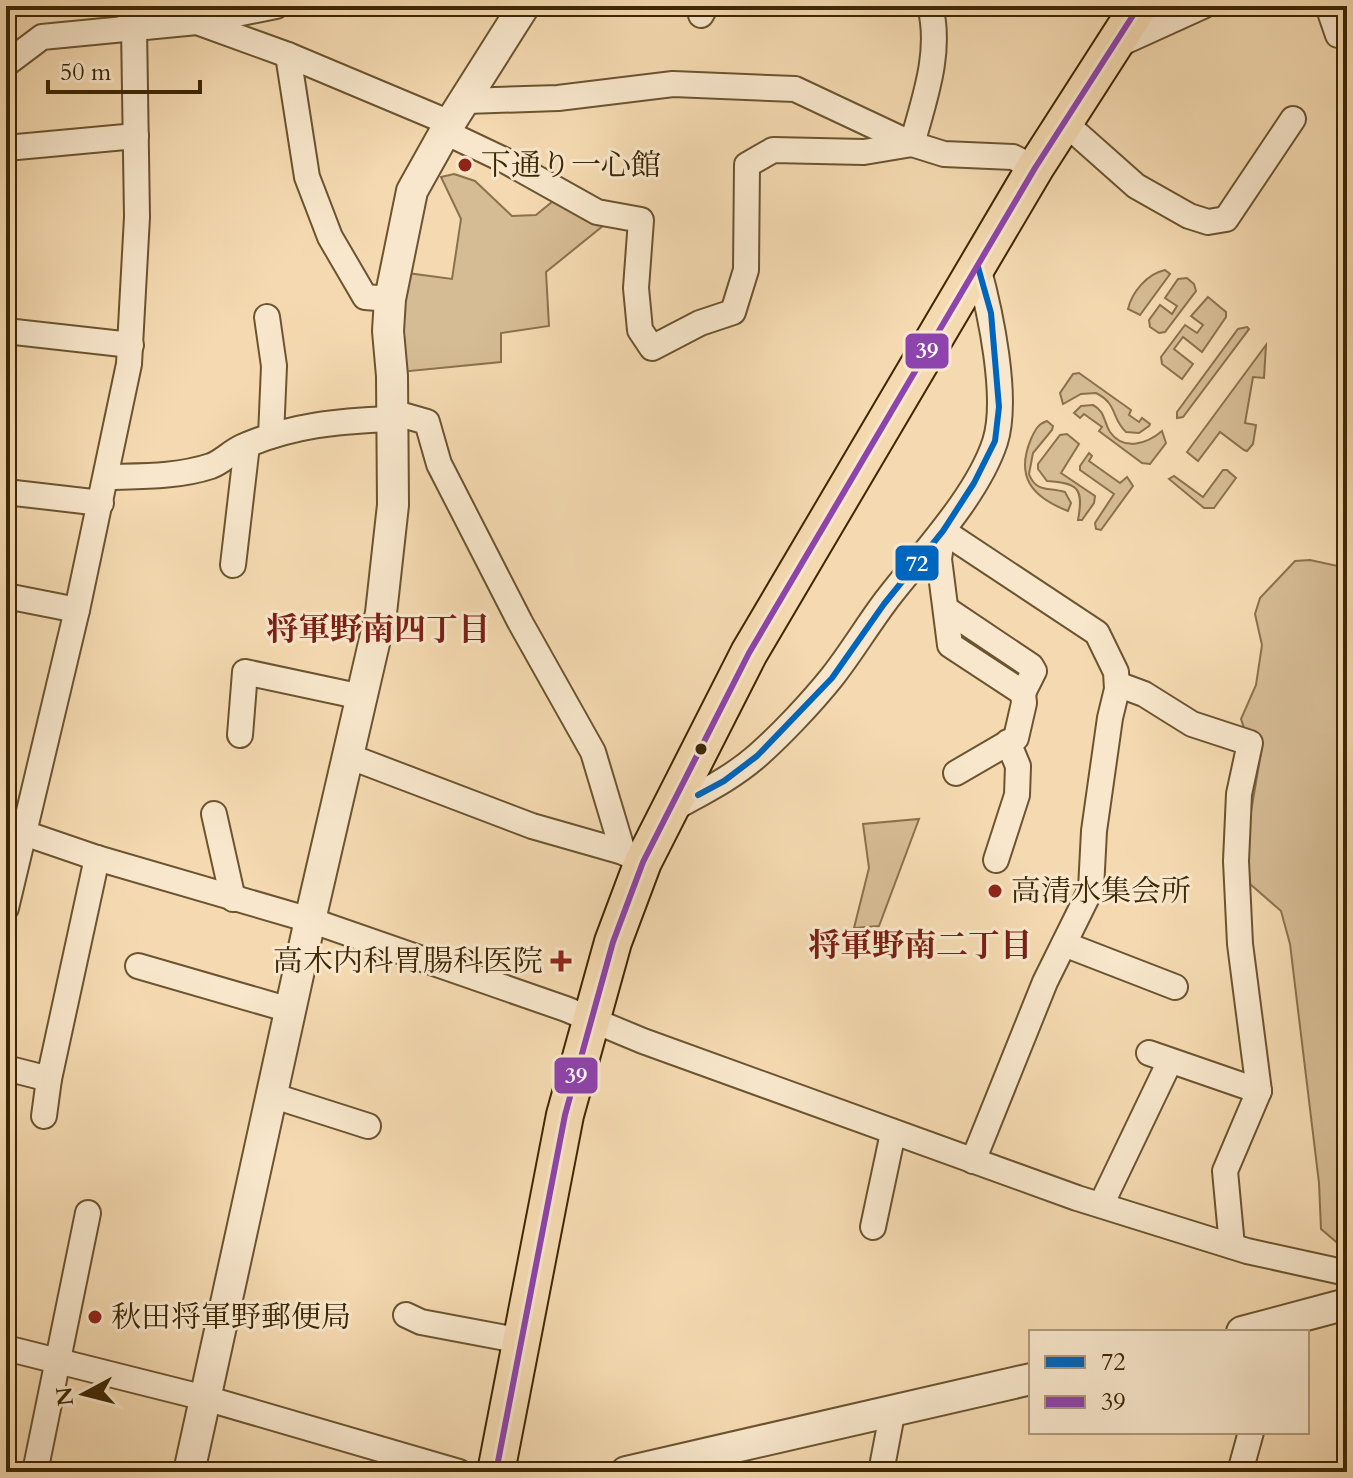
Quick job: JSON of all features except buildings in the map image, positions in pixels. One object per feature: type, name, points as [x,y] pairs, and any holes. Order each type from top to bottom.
[{"type":"main road","points":[[496,1472],[565,1115],[633,857],[667,812],[749,653],[1035,168],[1139,6]]},
{"type":"street","points":[[197,22],[276,6]]},
{"type":"street","points":[[189,1472],[381,613],[391,521],[390,299],[412,191],[524,6]]},
{"type":"street","points":[[912,144],[931,74],[934,22],[930,6]]},
{"type":"street","points":[[1115,46],[1203,6]]},
{"type":"street","points":[[1328,6],[1338,35]]},
{"type":"street","points":[[6,908],[77,610],[129,364],[137,217],[133,16]]},
{"type":"street","points":[[6,64],[42,37],[133,16],[197,22],[453,119],[504,160],[597,212],[641,220],[636,288],[640,330],[652,348],[700,323],[733,312],[746,270],[747,165],[773,150],[864,152],[912,144]]},
{"type":"street","points":[[288,55],[307,177],[330,237],[365,297],[390,299]]},
{"type":"street","points":[[453,119],[558,98],[673,84],[795,89],[912,144],[944,154],[1013,157],[1035,168]]},
{"type":"street","points":[[1065,123],[1136,186],[1189,216],[1208,222],[1226,219],[1293,119]]},
{"type":"street","points":[[6,148],[136,136]]},
{"type":"street","points":[[667,812],[724,781],[757,756],[832,678],[884,604],[943,531],[974,483],[995,441],[999,407],[991,313],[978,267]]},
{"type":"street","points":[[267,317],[274,366],[271,436]]},
{"type":"street","points":[[6,331],[131,345]]},
{"type":"street","points":[[107,477],[165,475],[213,466],[247,445],[271,436],[334,421],[392,416],[427,422],[446,477],[520,622],[593,752],[633,857]]},
{"type":"street","points":[[233,565],[247,445]]},
{"type":"street","points":[[6,492],[101,503]]},
{"type":"street","points":[[943,531],[939,559],[950,645],[1023,693],[1024,703],[1016,738],[956,773]]},
{"type":"street","points":[[943,531],[1097,633],[1116,672],[1117,684],[1094,831],[1091,889],[1045,982],[973,1161]]},
{"type":"street","points":[[6,596],[77,610]]},
{"type":"street","points":[[240,735],[245,672],[362,697]]},
{"type":"street","points":[[1117,684],[1144,694],[1192,724],[1250,743],[1239,794],[1236,861],[1240,944],[1259,1091],[1225,1171],[1232,1246]]},
{"type":"street","points":[[996,860],[1017,795],[1018,766],[1008,742]]},
{"type":"street","points":[[348,756],[532,826],[633,857]]},
{"type":"street","points":[[214,814],[233,899]]},
{"type":"street","points":[[24,833],[97,858],[310,920],[551,1004],[893,1133],[1101,1205],[1232,1246],[1347,1273]]},
{"type":"street","points":[[44,1116],[49,1079],[97,858]]},
{"type":"street","points":[[1064,944],[1175,987]]},
{"type":"street","points":[[138,966],[290,1010]]},
{"type":"street","points":[[1101,1205],[1160,1057],[1259,1091]]},
{"type":"street","points":[[6,1068],[49,1079]]},
{"type":"street","points":[[271,1095],[368,1126]]},
{"type":"street","points":[[873,1227],[893,1133]]},
{"type":"street","points":[[35,1472],[88,1213]]},
{"type":"street","points":[[1279,1328],[1347,1304]]},
{"type":"street","points":[[406,1315],[421,1322],[522,1341]]},
{"type":"street","points":[[6,1348],[205,1398],[459,1472]]},
{"type":"street","points":[[626,1472],[1029,1379]]},
{"type":"street","points":[[881,1472],[893,1409]]},
{"type":"street","points":[[1240,1472],[1250,1434]]},
{"type":"shaded area","points":[[454,174],[475,181],[512,216],[536,215],[558,197],[604,225],[546,272],[549,326],[501,333],[501,362],[400,372],[407,273],[452,279],[461,219],[441,177]]},
{"type":"shaded area","points":[[1165,270],[1170,274],[1140,315],[1128,309],[1141,285],[1152,275]]},
{"type":"shaded area","points":[[1187,278],[1196,291],[1165,332],[1159,333],[1150,327],[1149,320],[1160,305],[1172,314],[1177,306],[1165,298],[1178,279]]},
{"type":"shaded area","points":[[1208,297],[1226,312],[1226,317],[1202,352],[1183,337],[1174,349],[1193,364],[1182,379],[1162,364],[1161,357],[1185,325],[1197,333],[1203,325],[1191,316]]},
{"type":"shaded area","points":[[1238,329],[1249,329],[1183,417],[1177,418],[1177,412]]},
{"type":"shaded area","points":[[1266,345],[1264,378],[1253,377],[1245,423],[1256,425],[1253,444],[1247,451],[1244,450],[1220,432],[1198,461],[1187,452]]},
{"type":"shaded area","points":[[1079,373],[1131,410],[1129,415],[1139,422],[1142,418],[1149,426],[1139,433],[1126,432],[1108,402],[1096,393],[1081,394],[1063,404],[1060,393],[1073,374]]},
{"type":"shaded area","points":[[1093,405],[1102,414],[1110,432],[1122,442],[1136,444],[1162,431],[1166,443],[1150,464],[1142,463],[1099,431],[1102,427],[1084,414],[1080,418],[1074,413],[1081,406]]},
{"type":"shaded area","points":[[1047,421],[1053,426],[1052,430],[1033,453],[1029,474],[1039,487],[1065,492],[1071,503],[1068,511],[1036,492],[1026,475],[1025,464],[1031,439],[1037,428]]},
{"type":"shaded area","points":[[1067,434],[1079,444],[1061,473],[1095,496],[1094,503],[1082,520],[1078,520],[1080,501],[1076,489],[1066,483],[1047,481],[1038,469],[1038,464],[1060,435]]},
{"type":"shaded area","points":[[1089,453],[1092,456],[1089,461],[1120,483],[1127,477],[1133,486],[1101,530],[1096,529],[1095,523],[1114,494],[1080,470]]},
{"type":"shaded area","points":[[1223,470],[1236,478],[1214,508],[1204,508],[1169,479],[1174,476],[1203,497]]},
{"type":"shaded area","points":[[1310,560],[1347,568],[1347,1251],[1321,1229],[1319,1183],[1290,944],[1281,911],[1250,884],[1246,841],[1262,747],[1259,738],[1244,728],[1241,719],[1256,685],[1262,645],[1255,614],[1260,598],[1295,561]]},
{"type":"shaded area","points":[[919,819],[879,926],[854,928],[869,868],[863,824]]},
{"type":"transit line","name":"39","points":[[496,1472],[565,1115],[613,942],[643,862],[749,653],[1035,168],[1139,6]]},
{"type":"transit line","name":"72","points":[[698,795],[724,781],[757,756],[832,678],[884,604],[943,531],[974,483],[995,441],[999,407],[991,313],[978,267]]},
{"type":"place","name":"下通り一心館","points":[[465,165]]},
{"type":"place","name":"高清水集会所","points":[[995,891]]},
{"type":"place","name":"高木内科胃腸科医院","points":[[561,961]]},
{"type":"place","name":"秋田将軍野郵便局","points":[[95,1317]]},
{"type":"district","name":"将軍野南四丁目","points":[[378,630]]},
{"type":"district","name":"将軍野南二丁目","points":[[920,946]]}]
